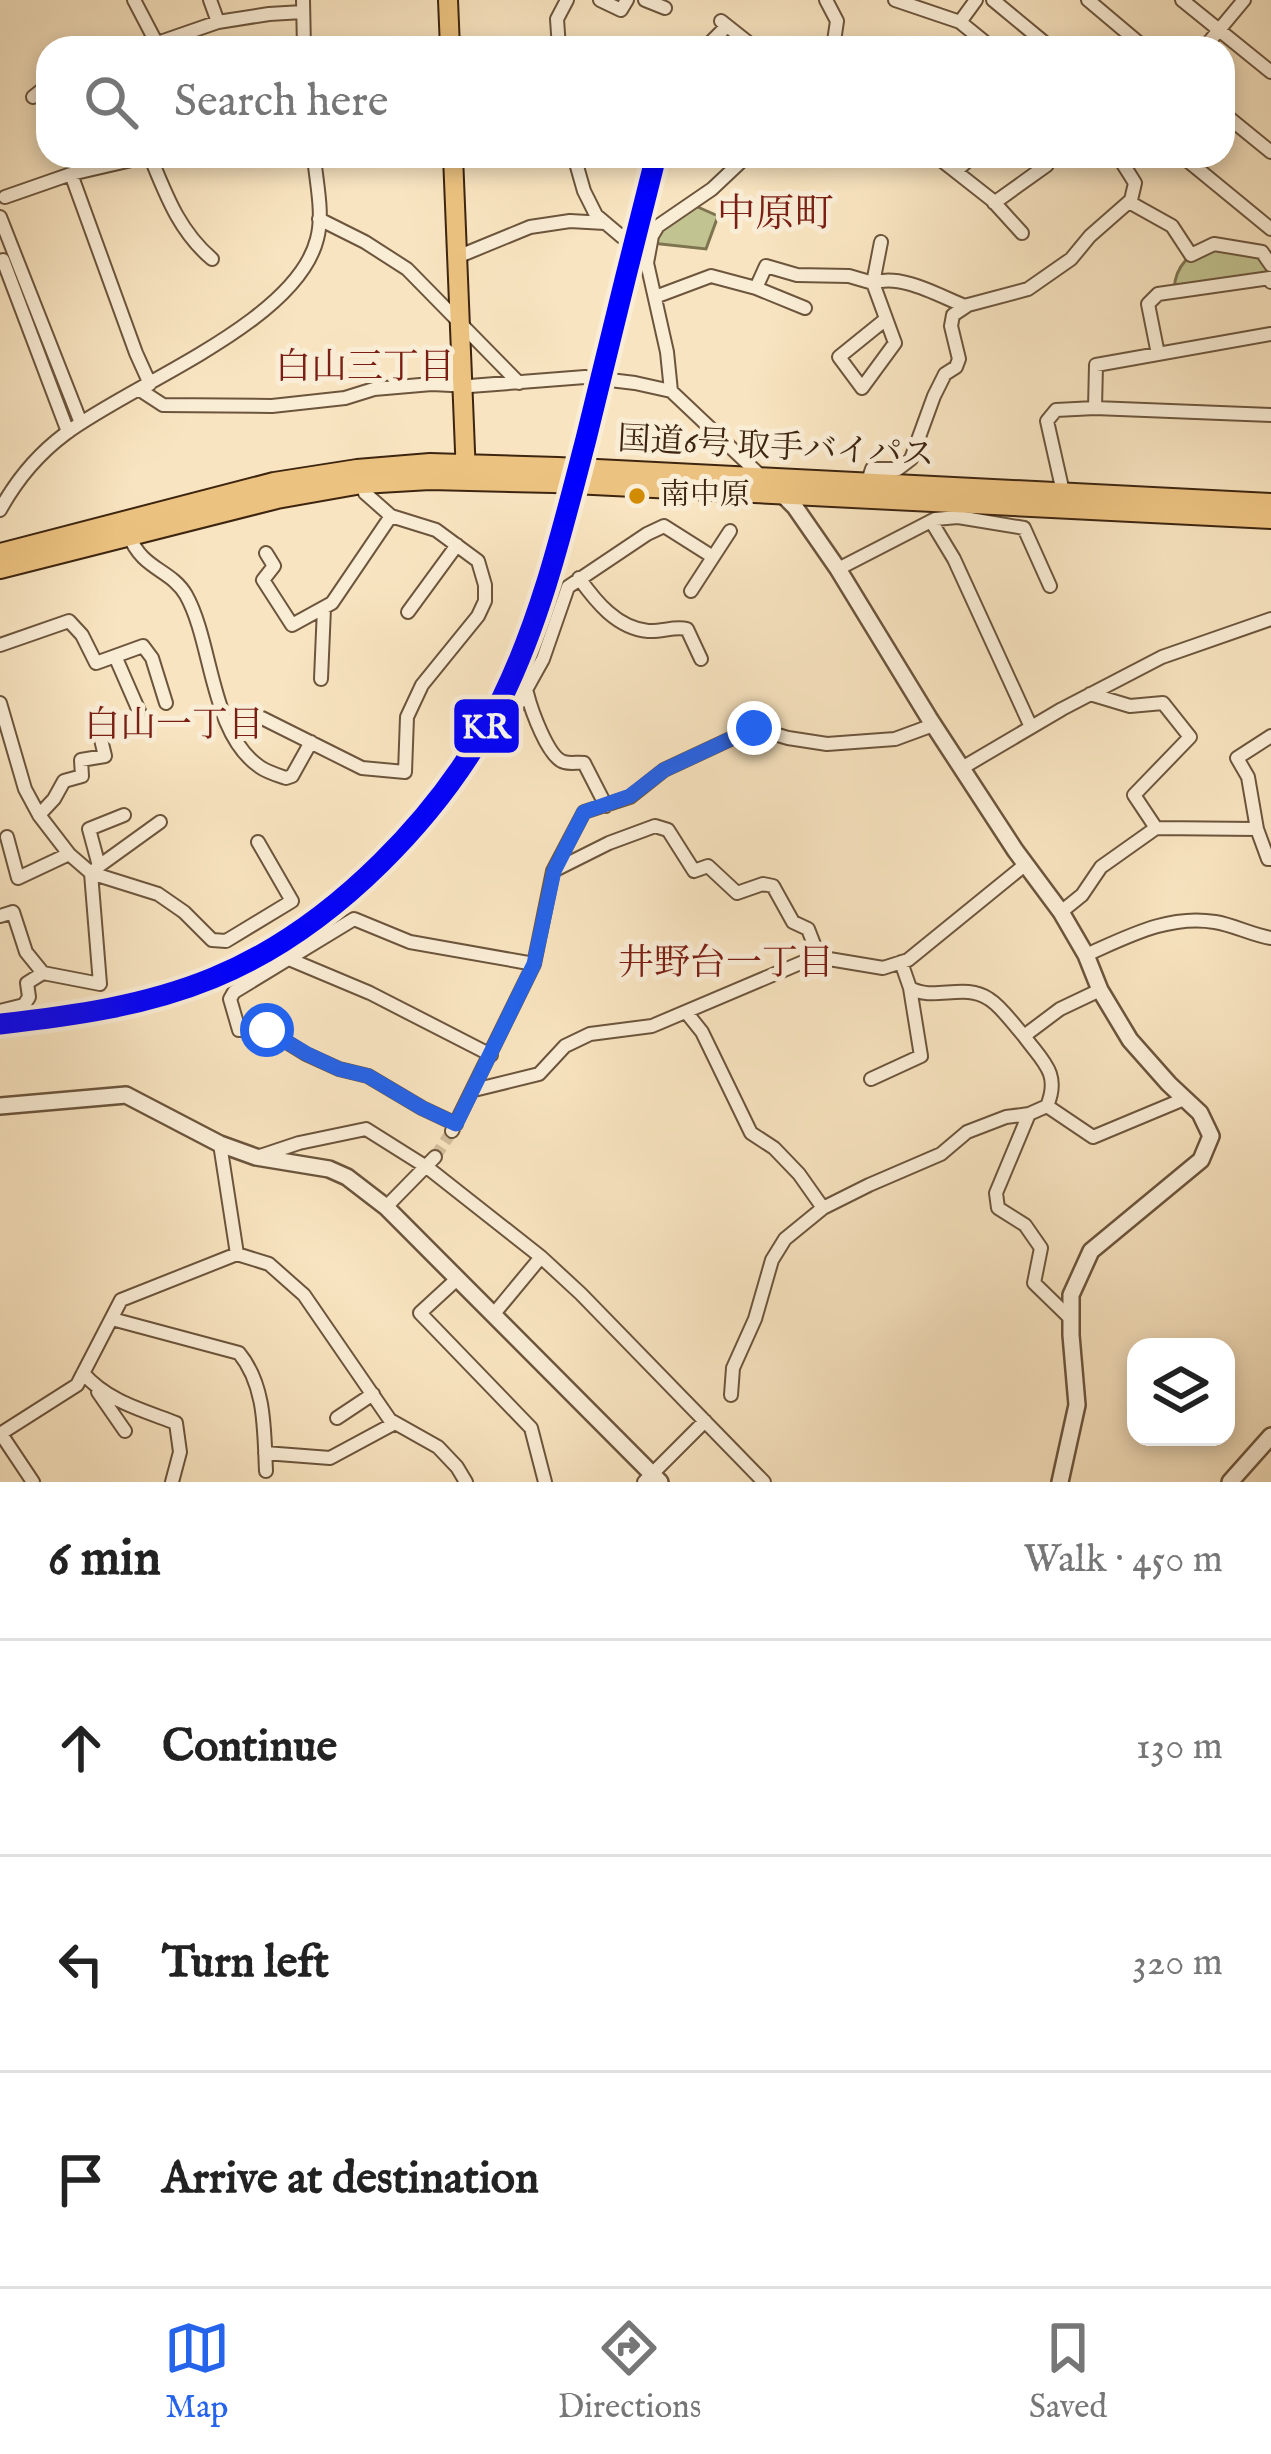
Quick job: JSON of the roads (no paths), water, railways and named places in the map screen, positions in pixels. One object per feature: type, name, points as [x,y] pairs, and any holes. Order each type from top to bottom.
[{"type":"highway","points":[[448,0],[449,36]]},
{"type":"highway","points":[[453,168],[466,472]]},
{"type":"highway","name":"国道6号 取手バイパス","points":[[0,553],[274,482],[357,469],[594,477],[958,510],[1271,519]]},
{"type":"highway","name":"国道6号 取手バイパス","points":[[0,569],[277,499],[466,472]]},
{"type":"highway","name":"国道6号 取手バイパス","points":[[594,477],[764,478],[1271,503]]},
{"type":"street","points":[[134,0],[147,36]]},
{"type":"street","points":[[210,0],[218,22]]},
{"type":"street","points":[[559,36],[557,20],[567,0]]},
{"type":"street","points":[[600,0],[621,10],[627,0]]},
{"type":"street","points":[[645,0],[665,8]]},
{"type":"street","points":[[826,0],[837,22],[835,36]]},
{"type":"street","points":[[895,0],[960,22],[977,36]]},
{"type":"street","points":[[960,22],[976,0]]},
{"type":"street","points":[[993,0],[1036,36]]},
{"type":"street","points":[[1088,0],[1130,36]]},
{"type":"street","points":[[1182,0],[1226,36]]},
{"type":"street","points":[[1214,36],[1244,0]]},
{"type":"street","points":[[178,36],[218,22],[303,6],[304,36]]},
{"type":"street","points":[[714,36],[724,24],[740,36]]},
{"type":"street","points":[[1235,43],[1271,72]]},
{"type":"street","points":[[1235,123],[1271,152]]},
{"type":"street","points":[[5,197],[97,168]]},
{"type":"street","points":[[154,168],[177,220],[212,260]]},
{"type":"street","points":[[0,510],[32,461],[68,432],[236,332],[292,283],[318,237],[315,168]]},
{"type":"street","points":[[579,168],[596,215],[622,237]]},
{"type":"street","points":[[671,391],[647,263],[652,236],[658,226],[734,168]]},
{"type":"street","points":[[952,168],[1022,233]]},
{"type":"street","points":[[956,171],[959,168]]},
{"type":"street","points":[[994,203],[1043,168]]},
{"type":"street","points":[[867,484],[872,469],[898,469],[911,459],[934,396],[945,374],[956,367],[953,315],[965,306],[1028,289],[1071,259],[1129,202],[1135,183],[1126,168]]},
{"type":"street","points":[[1197,168],[1271,229]]},
{"type":"street","points":[[71,174],[145,387],[164,406],[272,406],[432,384],[585,377],[613,380],[671,391],[795,507],[933,725],[1061,912],[1130,1040],[1200,1113],[1211,1136],[1202,1160],[1090,1252],[1071,1295],[1077,1405],[1060,1482]]},
{"type":"street","points":[[1129,202],[1172,226],[1191,255],[1214,244],[1262,252],[1271,265],[1271,280],[1158,293],[1148,304],[1158,354]]},
{"type":"street","points":[[0,217],[6,260],[68,432]]},
{"type":"street","points":[[320,219],[407,269],[519,383]]},
{"type":"street","points":[[457,257],[530,227],[570,221],[605,223]]},
{"type":"street","points":[[881,242],[874,283],[895,343],[862,388],[838,357],[886,319]]},
{"type":"street","points":[[6,260],[82,423]]},
{"type":"street","points":[[756,288],[766,266],[797,275],[848,276],[874,283],[886,279],[965,306]]},
{"type":"street","points":[[655,297],[711,276],[805,308]]},
{"type":"street","points":[[1095,408],[1096,365],[1271,334]]},
{"type":"street","points":[[1063,492],[1047,421],[1056,410],[1271,415]]},
{"type":"street","points":[[262,718],[362,768],[405,772],[407,717],[422,685],[485,601],[478,561],[436,530],[392,516],[365,493],[362,484]]},
{"type":"street","points":[[838,569],[958,510],[1024,528],[1050,586]]},
{"type":"street","points":[[266,553],[274,566],[263,580],[292,625],[332,603],[392,516]]},
{"type":"street","points":[[931,521],[954,559],[1031,728]]},
{"type":"street","points":[[496,742],[543,659],[568,587],[664,526],[713,557]]},
{"type":"street","points":[[691,591],[730,531]]},
{"type":"street","points":[[129,535],[143,560],[182,589],[200,630],[222,712],[243,751],[260,767],[286,778],[292,776],[310,742]]},
{"type":"street","points":[[408,612],[457,545]]},
{"type":"street","points":[[579,578],[594,600],[631,627],[687,629],[701,659]]},
{"type":"street","points":[[321,679],[323,608]]},
{"type":"street","points":[[962,768],[1174,652],[1271,619]]},
{"type":"street","points":[[0,645],[69,621],[96,663],[143,646],[152,658],[166,703]]},
{"type":"street","points":[[115,656],[139,711]]},
{"type":"street","points":[[527,692],[550,747],[559,760],[584,763],[605,806]]},
{"type":"street","points":[[1090,694],[1130,706],[1163,703],[1190,737],[1133,795],[1156,828]]},
{"type":"street","points":[[0,703],[25,789],[69,854],[158,895],[212,940],[226,941],[292,901],[258,842]]},
{"type":"street","points":[[39,815],[64,781],[82,776],[82,760],[105,756],[96,719]]},
{"type":"street","points":[[534,964],[410,942],[354,920],[234,992],[230,999],[239,1030],[267,1030],[339,1069],[368,1076],[454,1127],[534,964],[554,871],[584,812],[630,796],[664,770],[754,728],[827,744],[895,740],[933,725]]},
{"type":"street","points":[[1271,736],[1237,758],[1248,777],[1257,829],[1271,859]]},
{"type":"street","points":[[0,916],[13,913],[26,952],[43,973],[100,984],[89,829],[124,815]]},
{"type":"street","points":[[95,869],[160,822]]},
{"type":"street","points":[[554,871],[655,826],[668,830],[694,871],[708,866],[737,893],[763,884],[773,886],[793,922],[808,929],[820,960]]},
{"type":"street","points":[[1061,912],[1082,895],[1101,868],[1156,828],[1257,829]]},
{"type":"street","points":[[7,837],[18,878],[69,854]]},
{"type":"street","points":[[474,1090],[538,1074],[565,1046],[590,1034],[652,1026],[803,962],[883,968],[908,960],[1026,864]]},
{"type":"street","points":[[1086,955],[1156,926],[1184,920],[1218,922],[1271,938]]},
{"type":"street","points":[[289,958],[370,992],[491,1055]]},
{"type":"street","points":[[871,1079],[921,1056],[902,962]]},
{"type":"street","points":[[0,1010],[23,1005],[28,998],[27,983],[43,973]]},
{"type":"street","points":[[731,1395],[734,1368],[772,1260],[785,1239],[823,1208],[941,1154],[967,1132],[1047,1106],[1053,1076],[989,999],[968,991],[921,994],[910,988]]},
{"type":"street","points":[[1024,1036],[1060,1009],[1100,990]]},
{"type":"street","points":[[686,1012],[702,1032],[751,1133],[799,1174],[823,1208]]},
{"type":"street","points":[[0,1106],[126,1095],[220,1144],[256,1157],[329,1169],[386,1207],[652,1479],[704,1421]]},
{"type":"street","points":[[1047,1106],[1093,1137],[1184,1099]]},
{"type":"street","points":[[1029,1114],[996,1193],[998,1208],[1024,1225],[1041,1248],[1034,1283],[1071,1319]]},
{"type":"street","points":[[256,1157],[299,1142],[366,1129],[432,1162],[581,1294],[764,1482]]},
{"type":"street","points":[[220,1144],[236,1254]]},
{"type":"street","points":[[386,1207],[432,1162]]},
{"type":"street","points":[[31,1481],[1,1434],[77,1385],[121,1300],[236,1254],[268,1264],[304,1294],[395,1423],[438,1447],[466,1482]]},
{"type":"street","points":[[493,1315],[541,1257]]},
{"type":"street","points":[[457,1279],[420,1312],[531,1428],[545,1482]]},
{"type":"street","points":[[112,1319],[239,1353],[261,1401],[266,1471]]},
{"type":"street","points":[[83,1373],[125,1431]]},
{"type":"street","points":[[94,1386],[176,1424],[180,1452],[172,1482]]},
{"type":"street","points":[[337,1418],[374,1394]]},
{"type":"street","points":[[265,1453],[330,1458],[395,1423]]},
{"type":"street","points":[[1230,1482],[1271,1436]]},
{"type":"tunnel","points":[[435,1157],[452,1131]]},
{"type":"place","name":"南中原","points":[[637,496]]},
{"type":"district","name":"中原町","points":[[775,215]]},
{"type":"district","name":"白山三丁目","points":[[365,368]]},
{"type":"district","name":"白山一丁目","points":[[174,726]]},
{"type":"district","name":"井野台一丁目","points":[[726,964]]}]
